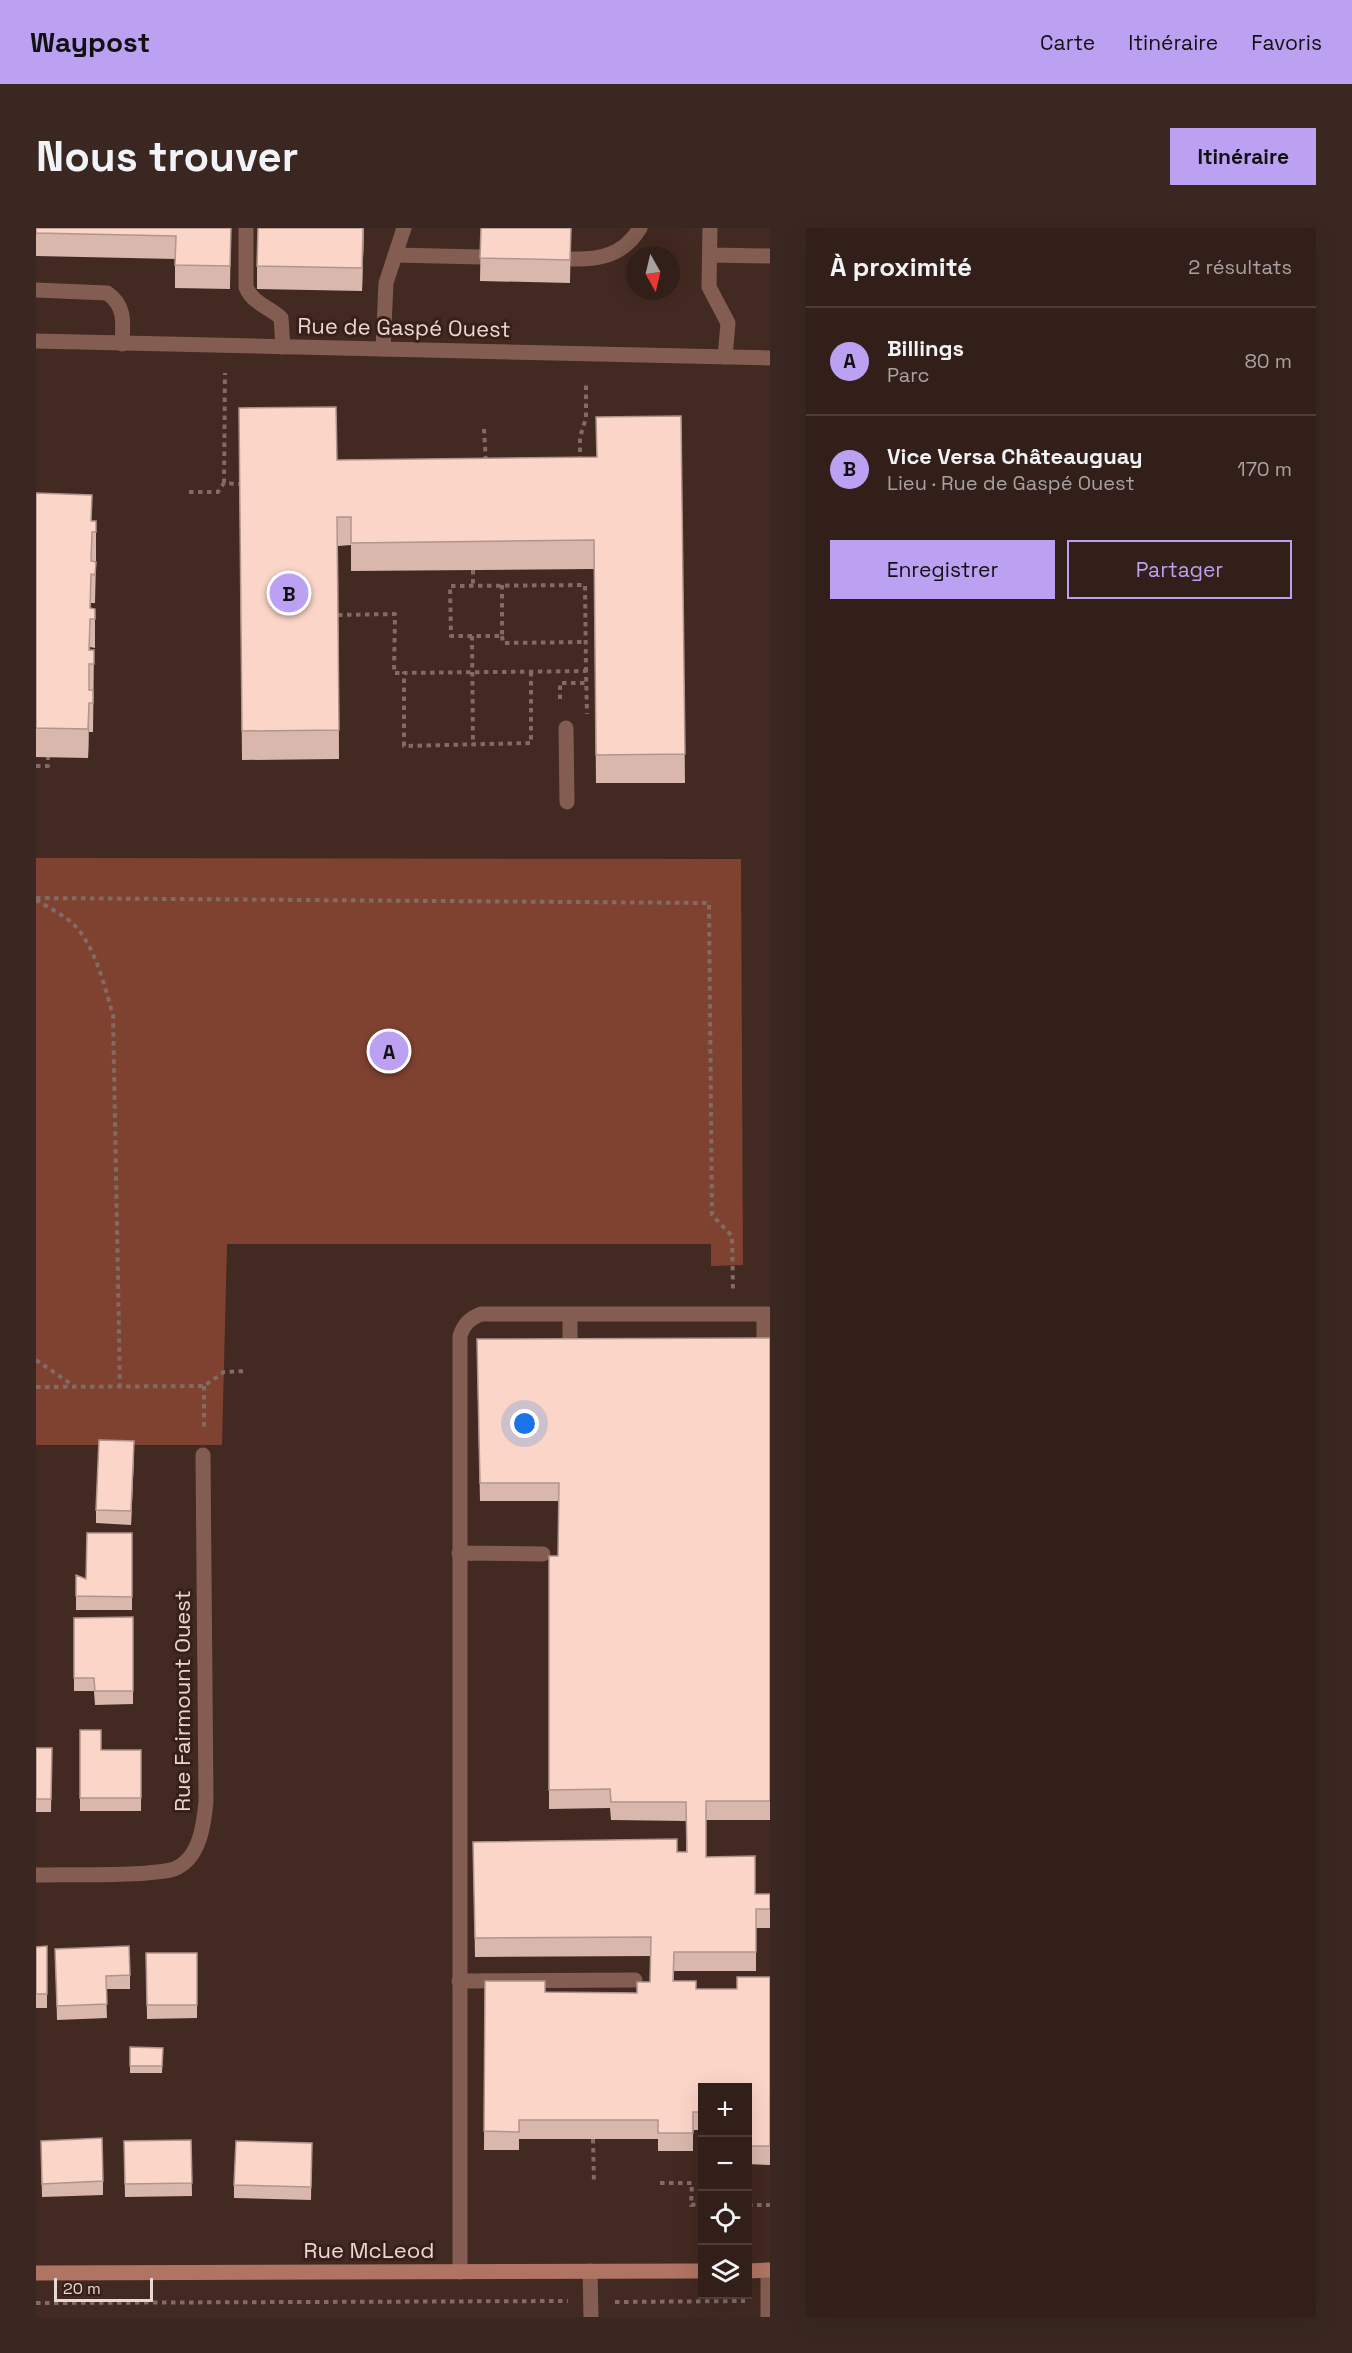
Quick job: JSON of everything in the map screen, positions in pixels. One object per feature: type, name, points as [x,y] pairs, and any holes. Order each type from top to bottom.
[{"type":"street","points":[[246,228],[246,287],[249,295],[282,318],[283,347]]},
{"type":"street","points":[[383,349],[386,283],[404,228]]},
{"type":"street","points":[[571,259],[590,260],[624,248],[639,228]]},
{"type":"street","points":[[710,228],[709,287],[728,323],[725,357]]},
{"type":"street","points":[[395,255],[481,257]]},
{"type":"street","points":[[710,255],[770,256]]},
{"type":"street","points":[[36,290],[107,293],[121,307],[122,344]]},
{"type":"street","name":"Rue de Gaspé Ouest","points":[[36,341],[770,358]]},
{"type":"street","points":[[566,728],[567,802]]},
{"type":"street","points":[[460,2272],[459,1981],[466,1843],[459,1553],[460,1336],[470,1318],[481,1314],[767,1314],[764,1357]]},
{"type":"street","points":[[570,1314],[570,1358]]},
{"type":"street","name":"Rue Fairmount Ouest","points":[[36,1875],[134,1874],[175,1869],[192,1853],[200,1839],[205,1821],[206,1801],[203,1455]]},
{"type":"street","points":[[459,1553],[543,1554]]},
{"type":"street","points":[[459,1981],[635,1980]]},
{"type":"street","points":[[752,2271],[769,2270],[768,2317]]},
{"type":"street","points":[[590,2271],[591,2317]]},
{"type":"street","name":"Rue McLeod","points":[[36,2273],[698,2271]]},
{"type":"path","points":[[189,492],[218,492],[224,483],[225,373]]},
{"type":"path","points":[[586,382],[586,418],[579,437],[580,466],[588,465]]},
{"type":"path","points":[[484,429],[486,466]]},
{"type":"path","points":[[479,466],[495,466]]},
{"type":"path","points":[[224,483],[239,484]]},
{"type":"path","points":[[473,570],[473,585]]},
{"type":"path","points":[[502,585],[503,643],[586,642]]},
{"type":"path","points":[[502,636],[451,636],[450,586],[585,585],[587,715]]},
{"type":"path","points":[[338,615],[395,614],[394,673],[586,671]]},
{"type":"path","points":[[472,636],[473,745]]},
{"type":"path","points":[[404,673],[404,746],[531,743],[531,672]]},
{"type":"path","points":[[560,699],[560,683],[586,683]]},
{"type":"path","points":[[36,766],[48,766],[48,757]]},
{"type":"path","points":[[36,899],[709,903],[712,1215],[732,1236],[733,1266]]},
{"type":"path","points":[[36,899],[63,916],[81,932],[99,969],[113,1015],[120,1386]]},
{"type":"path","points":[[36,1360],[75,1387]]},
{"type":"path","points":[[36,1387],[204,1386],[224,1372],[247,1371]]},
{"type":"path","points":[[204,1386],[204,1428]]},
{"type":"path","points":[[593,2139],[594,2183]]},
{"type":"path","points":[[660,2183],[692,2183],[691,2205],[698,2204]]},
{"type":"path","points":[[752,2205],[770,2205]]},
{"type":"path","points":[[36,2303],[576,2301]]},
{"type":"path","points":[[614,2301],[750,2301]]},
{"type":"shaded area","points":[[36,858],[741,859],[743,1265],[711,1266],[711,1244],[227,1244],[222,1445],[36,1445]]},
{"type":"building","points":[[36,228],[231,228],[230,266],[175,265],[176,236],[36,233]]},
{"type":"building","points":[[258,228],[363,228],[362,268],[257,266]]},
{"type":"building","points":[[481,228],[571,228],[570,260],[480,258]]},
{"type":"building","points":[[336,407],[337,460],[597,457],[596,417],[681,416],[685,754],[596,755],[594,540],[351,543],[351,517],[337,517],[339,730],[242,731],[239,408]]},
{"type":"building","points":[[36,493],[92,495],[91,521],[96,521],[96,532],[92,532],[91,561],[96,562],[95,575],[91,574],[90,608],[95,609],[95,619],[90,619],[89,650],[94,650],[94,664],[89,664],[89,690],[93,690],[93,703],[89,703],[88,729],[36,728]]},
{"type":"building","points":[[770,1338],[770,1801],[706,1801],[706,1857],[755,1856],[755,1894],[770,1894],[770,1909],[756,1909],[756,1952],[674,1952],[673,1981],[696,1981],[696,1989],[737,1989],[737,1977],[770,1977],[770,2146],[752,2146],[752,2083],[698,2083],[698,2112],[693,2112],[693,2133],[658,2133],[658,2120],[519,2120],[519,2132],[484,2131],[485,1981],[545,1981],[545,1992],[637,1993],[637,1982],[650,1982],[651,1937],[475,1938],[473,1842],[677,1839],[677,1852],[687,1852],[686,1802],[611,1802],[610,1789],[549,1790],[549,1556],[558,1556],[559,1483],[480,1483],[477,1339]]},
{"type":"building","points":[[99,1440],[134,1441],[131,1511],[96,1510]]},
{"type":"building","points":[[87,1533],[132,1533],[132,1597],[76,1596],[76,1575],[86,1579]]},
{"type":"building","points":[[133,1617],[133,1691],[95,1691],[94,1678],[74,1678],[74,1618]]},
{"type":"building","points":[[80,1730],[101,1730],[101,1750],[141,1750],[141,1798],[80,1798]]},
{"type":"building","points":[[36,1748],[52,1748],[51,1799],[36,1799]]},
{"type":"building","points":[[47,1946],[47,1994],[36,1994],[36,1947]]},
{"type":"building","points":[[129,1946],[130,1975],[106,1976],[107,2004],[57,2006],[55,1949]]},
{"type":"building","points":[[146,1953],[197,1953],[197,2005],[147,2005]]},
{"type":"building","points":[[130,2047],[163,2048],[162,2066],[130,2066]]},
{"type":"building","points":[[102,2138],[103,2181],[42,2184],[41,2141]]},
{"type":"building","points":[[191,2140],[192,2183],[125,2184],[124,2141]]},
{"type":"building","points":[[236,2141],[312,2143],[311,2187],[234,2185]]},
{"type":"place","name":"Vice Versa Châteauguay","points":[[289,593]]},
{"type":"place","name":"Billings","points":[[389,1051]]}]
